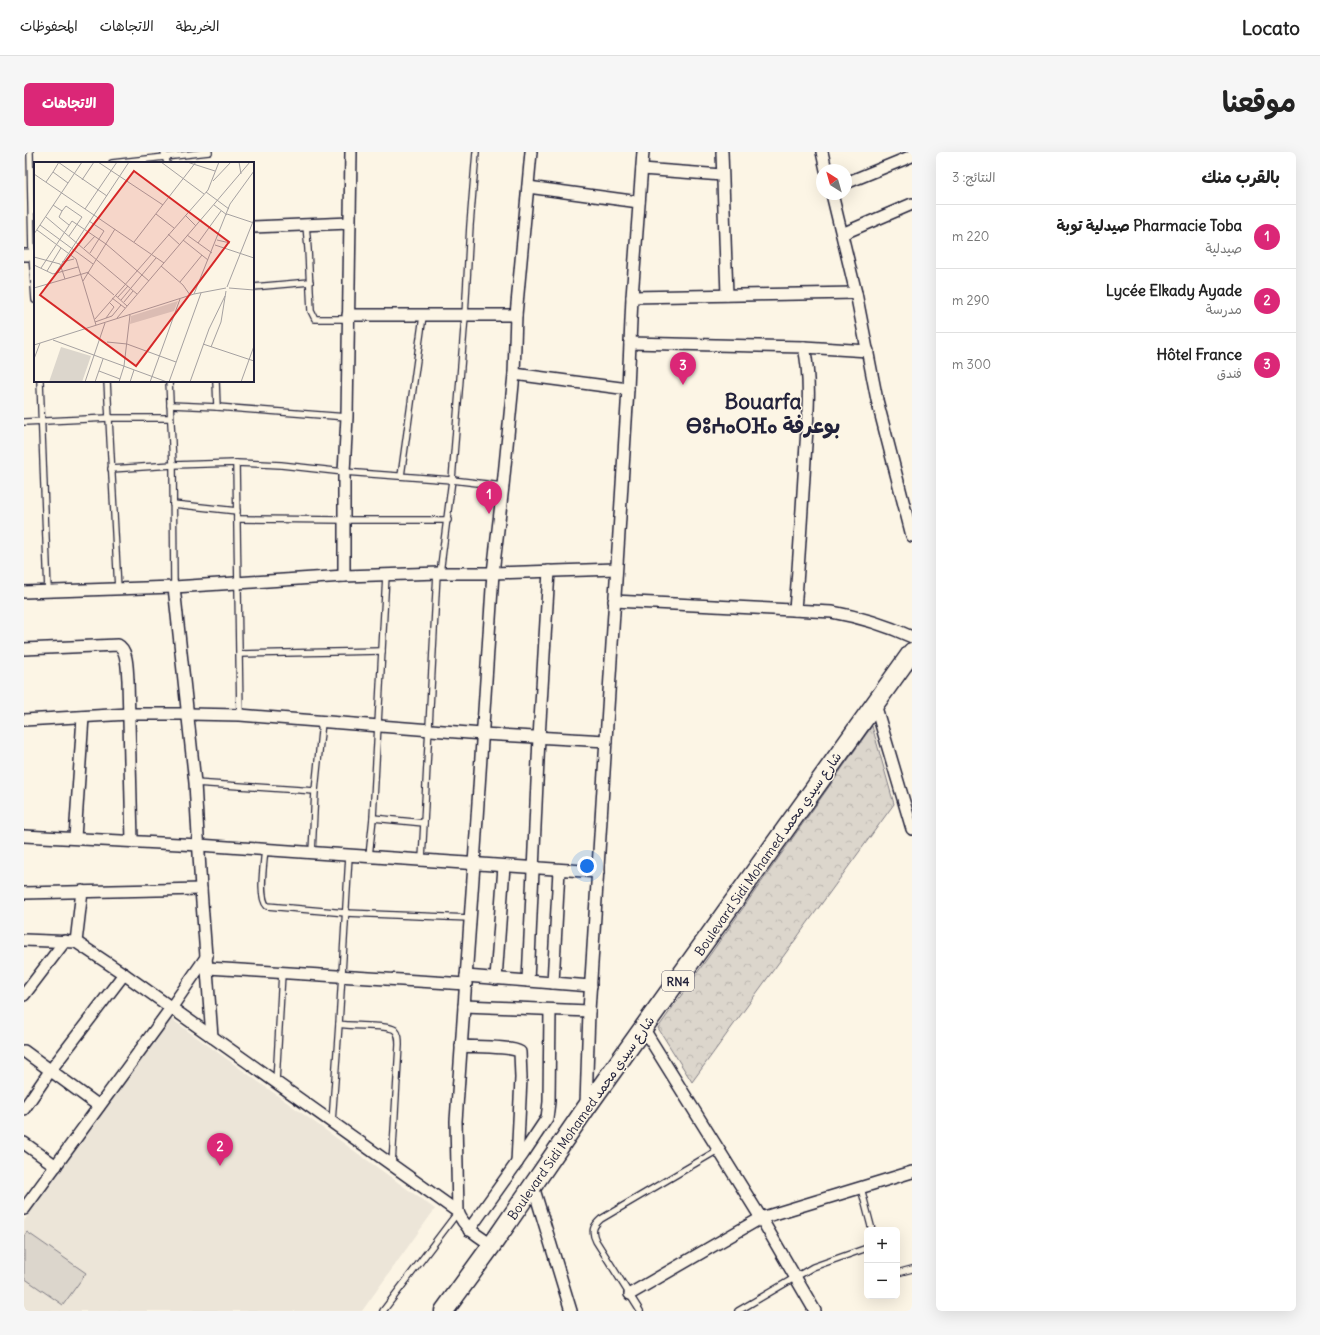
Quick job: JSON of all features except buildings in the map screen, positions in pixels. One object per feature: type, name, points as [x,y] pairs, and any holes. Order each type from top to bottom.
[{"type":"main road","name":"Boulevard Sidi Mohamed شارع سيدي محمد","points":[[444,1311],[492,1245],[586,1108],[912,652]]},
{"type":"street","points":[[344,576],[344,472],[347,417],[351,152]]},
{"type":"street","points":[[492,1245],[469,1230],[460,1218],[458,1212],[456,1121],[493,573],[514,374],[516,315],[531,152]]},
{"type":"street","points":[[586,1108],[590,986],[642,152]]},
{"type":"street","points":[[722,152],[727,295]]},
{"type":"street","points":[[822,152],[825,164]]},
{"type":"street","points":[[852,181],[912,156]]},
{"type":"street","points":[[642,169],[722,175]]},
{"type":"street","points":[[528,187],[639,202]]},
{"type":"street","points":[[834,200],[856,293],[877,400],[912,536]]},
{"type":"street","points":[[842,234],[912,204]]},
{"type":"street","points":[[254,227],[350,223]]},
{"type":"street","points":[[632,297],[856,293]]},
{"type":"street","points":[[348,317],[516,315]]},
{"type":"street","points":[[630,342],[868,350]]},
{"type":"street","points":[[795,610],[807,429],[808,382],[807,362],[804,347]]},
{"type":"street","points":[[514,374],[628,389]]},
{"type":"street","points":[[24,592],[174,587],[344,576],[493,573],[616,568]]},
{"type":"street","points":[[528,981],[539,738],[549,571]]},
{"type":"street","points":[[174,587],[195,783],[200,890],[208,968],[212,1037]]},
{"type":"street","points":[[614,601],[832,612],[860,617],[912,637]]},
{"type":"street","points":[[24,649],[114,645],[121,646],[124,653],[126,666],[129,714],[132,841]]},
{"type":"street","points":[[875,704],[912,826]]},
{"type":"street","points":[[24,720],[129,714],[240,715],[482,734],[606,741]]},
{"type":"street","points":[[75,838],[83,717]]},
{"type":"street","points":[[24,836],[265,849],[598,872]]},
{"type":"street","points":[[496,979],[504,866]]},
{"type":"street","points":[[553,983],[560,870]]},
{"type":"street","points":[[24,893],[200,890]]},
{"type":"street","points":[[24,995],[71,941],[82,891]]},
{"type":"street","points":[[24,940],[71,941],[124,974],[458,1212]]},
{"type":"street","points":[[24,1209],[171,1008],[207,956]]},
{"type":"street","points":[[208,968],[342,976],[466,980],[496,979],[590,986]]},
{"type":"street","points":[[24,1109],[50,1071],[124,974]]},
{"type":"street","points":[[464,1006],[589,1011]]},
{"type":"street","points":[[469,1230],[544,1124],[548,1112],[550,1010]]},
{"type":"street","points":[[643,1028],[761,1218],[815,1311]]},
{"type":"street","points":[[461,1046],[500,1048],[520,1052],[521,1078],[517,1163]]},
{"type":"street","points":[[24,1052],[99,1106]]},
{"type":"street","points":[[24,1143],[56,1166]]},
{"type":"street","points":[[630,1294],[761,1218],[912,1172]]},
{"type":"street","points":[[533,1186],[571,1311]]},
{"type":"lane","points":[[30,152],[33,173],[30,255],[34,291]]},
{"type":"lane","points":[[121,162],[209,152]]},
{"type":"lane","points":[[422,859],[428,730],[438,573],[448,520],[452,480],[476,152]]},
{"type":"lane","points":[[306,224],[311,311],[316,319],[348,317]]},
{"type":"lane","points":[[254,287],[310,282]]},
{"type":"lane","points":[[402,476],[423,316]]},
{"type":"lane","points":[[40,382],[48,591]]},
{"type":"lane","points":[[107,382],[118,589]]},
{"type":"lane","points":[[169,382],[173,464],[174,587]]},
{"type":"lane","points":[[216,382],[217,407]]},
{"type":"lane","points":[[170,405],[347,417]]},
{"type":"lane","points":[[24,422],[109,418],[170,418]]},
{"type":"lane","points":[[111,468],[173,464],[236,463],[281,465],[503,486]]},
{"type":"lane","points":[[236,463],[240,715]]},
{"type":"lane","points":[[173,504],[237,511]]},
{"type":"lane","points":[[237,519],[448,520]]},
{"type":"lane","points":[[369,856],[373,818],[386,575]]},
{"type":"lane","points":[[240,654],[382,651]]},
{"type":"lane","points":[[312,853],[322,722]]},
{"type":"lane","points":[[195,783],[316,791]]},
{"type":"lane","points":[[373,818],[424,823]]},
{"type":"lane","points":[[265,849],[263,898],[264,903],[267,906],[346,913],[470,918]]},
{"type":"lane","points":[[332,1122],[350,856]]},
{"type":"lane","points":[[276,1082],[282,973]]},
{"type":"lane","points":[[339,1024],[384,1027],[392,1029],[398,1034],[399,1045],[392,1165]]},
{"type":"lane","points":[[640,1311],[593,1234],[593,1230],[601,1219],[718,1150]]},
{"type":"lane","points":[[861,1188],[871,1227]]},
{"type":"lane","points":[[383,1311],[458,1212]]},
{"type":"lane","points":[[738,1311],[819,1264],[864,1249]]},
{"type":"lane","points":[[900,1272],[912,1269]]},
{"type":"shaded area","points":[[170,1018],[435,1209],[362,1311],[24,1311],[24,1221]]},
{"type":"green space","points":[[872,726],[894,804],[692,1082],[658,1028]]},
{"type":"green space","points":[[27,1232],[86,1273],[63,1305],[24,1278],[24,1236]]},
{"type":"place","name":"Hôtel France","points":[[683,385]]},
{"type":"place","name":"Pharmacie Toba صيدلية توبة","points":[[489,514]]},
{"type":"place","name":"Lycée Elkady Ayade","points":[[220,1166]]},
{"type":"district","name":"Bouarfa ⴱⵓⵄⴰⵔⴼⴰ بوعرفة","points":[[763,413]]}]
